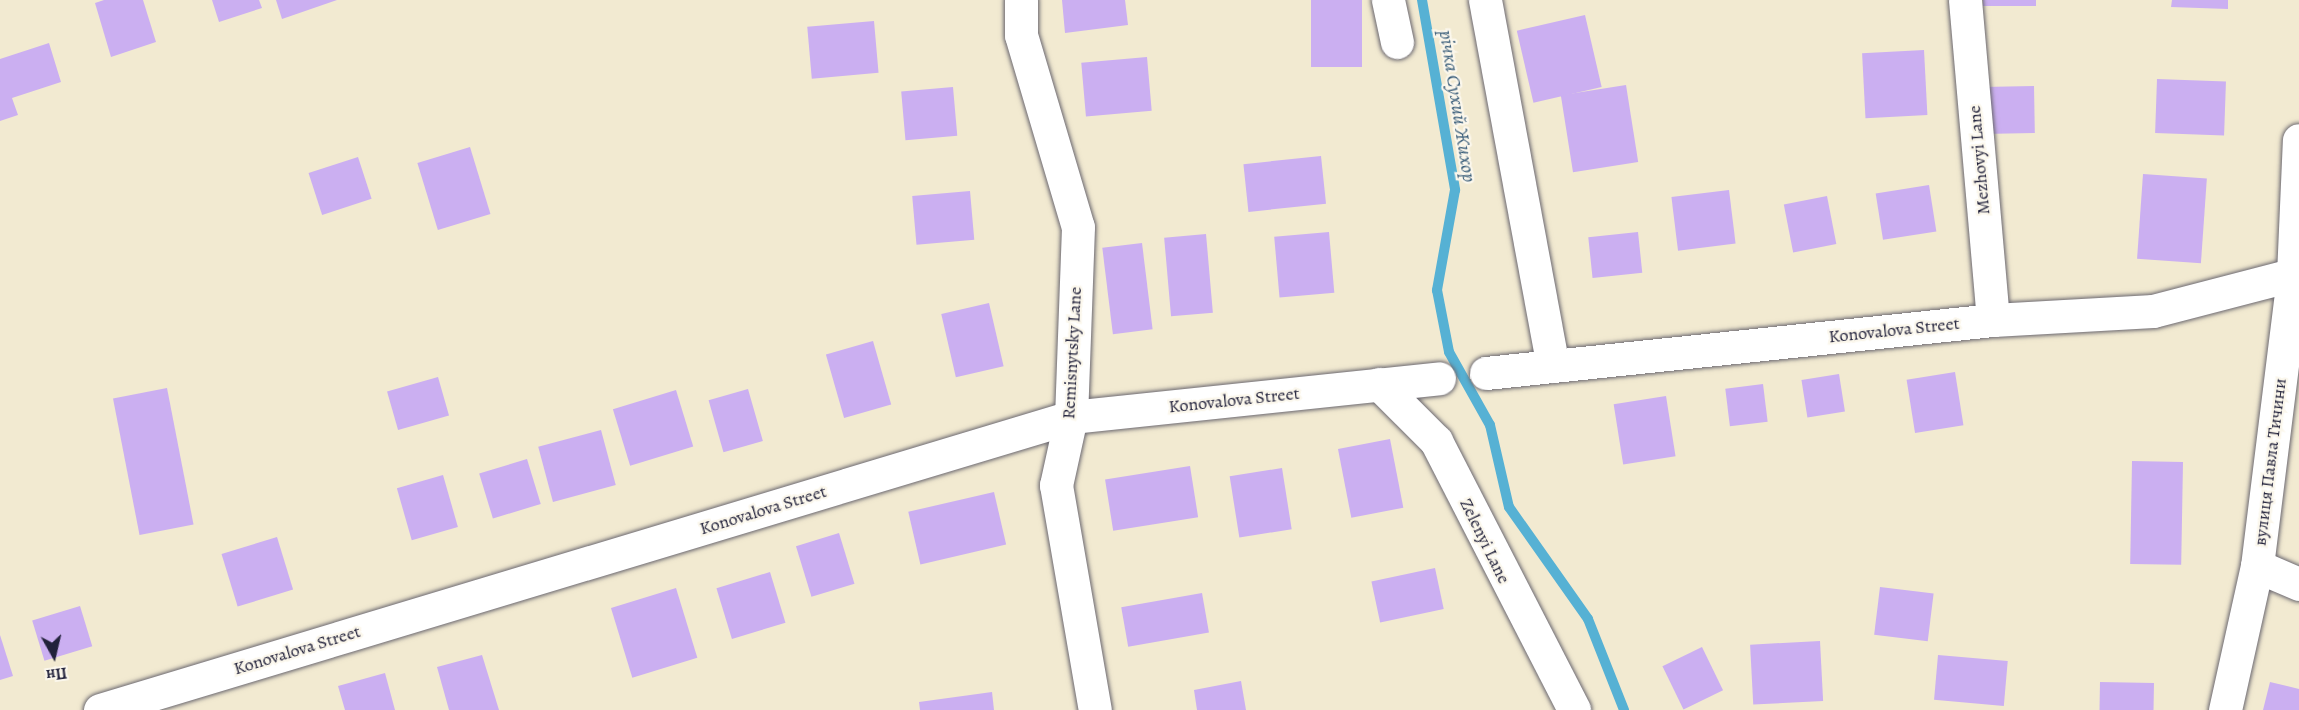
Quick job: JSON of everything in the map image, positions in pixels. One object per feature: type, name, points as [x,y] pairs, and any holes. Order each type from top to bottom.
[{"type":"street","name":"Remisnytsky Lane","points":[[1021,0],[1021,35],[1078,227],[1071,417],[1056,485],[1095,710]]},
{"type":"street","points":[[1388,0],[1397,42]]},
{"type":"street","points":[[1485,0],[1553,366]]},
{"type":"street","name":"Mezhovyi Lane","points":[[1965,0],[1993,320]]},
{"type":"street","name":"вулиця Павла Тичини","points":[[2225,710],[2257,566],[2296,274],[2299,140]]},
{"type":"street","name":"Konovalova Street","points":[[1486,373],[1993,320],[2153,311],[2296,274]]},
{"type":"street","name":"Konovalova Street","points":[[100,710],[1071,417],[1439,378]]},
{"type":"street","name":"Zelenyi Lane","points":[[1379,384],[1436,441],[1574,710]]},
{"type":"street","points":[[2257,566],[2299,584]]},
{"type":"building","points":[[104,0],[143,0],[156,42],[111,57],[95,3]]},
{"type":"building","points":[[212,0],[259,0],[262,8],[219,22]]},
{"type":"building","points":[[276,0],[337,0],[282,19]]},
{"type":"building","points":[[1062,0],[1125,0],[1128,25],[1065,33]]},
{"type":"building","points":[[1311,0],[1362,0],[1362,67],[1311,67]]},
{"type":"building","points":[[1983,0],[2036,0],[2036,6],[1983,6]]},
{"type":"building","points":[[2172,0],[2228,0],[2228,9],[2171,7]]},
{"type":"building","points":[[1585,15],[1602,87],[1533,103],[1517,31]]},
{"type":"building","points":[[874,21],[879,73],[812,79],[807,27]]},
{"type":"building","points":[[49,43],[61,82],[12,98],[18,115],[0,121],[0,59]]},
{"type":"building","points":[[1924,50],[1927,115],[1865,118],[1862,53]]},
{"type":"building","points":[[1147,57],[1152,111],[1086,117],[1081,63]]},
{"type":"building","points":[[2157,79],[2226,81],[2224,135],[2155,133]]},
{"type":"building","points":[[1626,85],[1638,162],[1573,172],[1561,95]]},
{"type":"building","points":[[2034,86],[2035,133],[1983,134],[1982,87]]},
{"type":"building","points":[[953,87],[957,136],[905,140],[901,92]]},
{"type":"building","points":[[470,147],[490,214],[438,230],[417,163]]},
{"type":"building","points":[[1321,156],[1326,204],[1248,212],[1243,164]]},
{"type":"building","points":[[358,157],[372,199],[322,215],[309,173]]},
{"type":"building","points":[[2143,174],[2207,178],[2201,263],[2137,259]]},
{"type":"building","points":[[1929,185],[1936,231],[1883,240],[1876,193]]},
{"type":"building","points":[[1729,190],[1736,244],[1678,251],[1671,197]]},
{"type":"building","points":[[970,191],[974,240],[916,245],[912,196]]},
{"type":"building","points":[[1827,196],[1836,244],[1793,252],[1784,204]]},
{"type":"building","points":[[1329,232],[1334,293],[1280,298],[1274,237]]},
{"type":"building","points":[[1638,232],[1642,273],[1593,278],[1588,237]]},
{"type":"building","points":[[1206,234],[1213,313],[1171,316],[1164,238]]},
{"type":"building","points":[[1142,243],[1153,329],[1113,334],[1102,248]]},
{"type":"building","points":[[989,303],[1004,366],[956,377],[941,314]]},
{"type":"building","points":[[873,341],[891,404],[844,418],[826,355]]},
{"type":"building","points":[[1955,372],[1963,425],[1915,433],[1907,380]]},
{"type":"building","points":[[1839,374],[1845,412],[1807,417],[1801,380]]},
{"type":"building","points":[[438,377],[449,415],[398,430],[387,392]]},
{"type":"building","points":[[1763,384],[1768,422],[1730,426],[1725,389]]},
{"type":"building","points":[[167,388],[194,524],[140,535],[113,398]]},
{"type":"building","points":[[748,389],[763,441],[723,452],[709,400]]},
{"type":"building","points":[[676,390],[693,446],[630,466],[613,409]]},
{"type":"building","points":[[1666,396],[1676,456],[1623,465],[1614,404]]},
{"type":"building","points":[[601,430],[616,485],[553,502],[538,447]]},
{"type":"building","points":[[1390,439],[1403,508],[1351,518],[1338,449]]},
{"type":"building","points":[[527,459],[541,504],[493,519],[479,474]]},
{"type":"building","points":[[2132,461],[2183,462],[2181,565],[2130,564]]},
{"type":"building","points":[[1190,466],[1198,517],[1113,531],[1105,479]]},
{"type":"building","points":[[1282,468],[1292,529],[1239,538],[1230,476]]},
{"type":"building","points":[[443,475],[458,527],[412,540],[397,488]]},
{"type":"building","points":[[994,492],[1006,545],[920,564],[908,512]]},
{"type":"building","points":[[839,533],[854,584],[811,597],[796,546]]},
{"type":"building","points":[[277,537],[293,590],[238,607],[222,554]]},
{"type":"building","points":[[1435,568],[1444,609],[1380,623],[1371,582]]},
{"type":"building","points":[[770,572],[785,623],[732,639],[716,588]]},
{"type":"building","points":[[1880,587],[1934,594],[1928,641],[1874,635]]},
{"type":"building","points":[[676,588],[697,658],[632,678],[611,608]]},
{"type":"building","points":[[1202,593],[1209,632],[1128,647],[1121,607]]},
{"type":"building","points":[[80,606],[92,646],[44,661],[32,621]]},
{"type":"building","points":[[0,635],[13,676],[0,680]]},
{"type":"building","points":[[1820,641],[1823,701],[1753,705],[1750,645]]},
{"type":"building","points":[[1702,647],[1723,690],[1683,709],[1662,666]]},
{"type":"building","points":[[482,655],[499,710],[449,710],[437,667]]},
{"type":"building","points":[[1938,655],[2008,661],[2004,706],[1934,700]]},
{"type":"building","points":[[385,673],[395,710],[345,710],[338,686]]},
{"type":"building","points":[[1241,681],[1246,710],[1197,710],[1194,690]]},
{"type":"building","points":[[2100,682],[2154,683],[2154,710],[2100,710]]},
{"type":"building","points":[[2270,682],[2299,689],[2299,710],[2263,710]]},
{"type":"building","points":[[992,692],[994,710],[920,710],[919,702]]},
{"type":"waterway","name":"річка Сухий Жихор","points":[[1422,0],[1455,190],[1437,290],[1449,352],[1490,425],[1509,507],[1588,619],[1624,710]]}]
